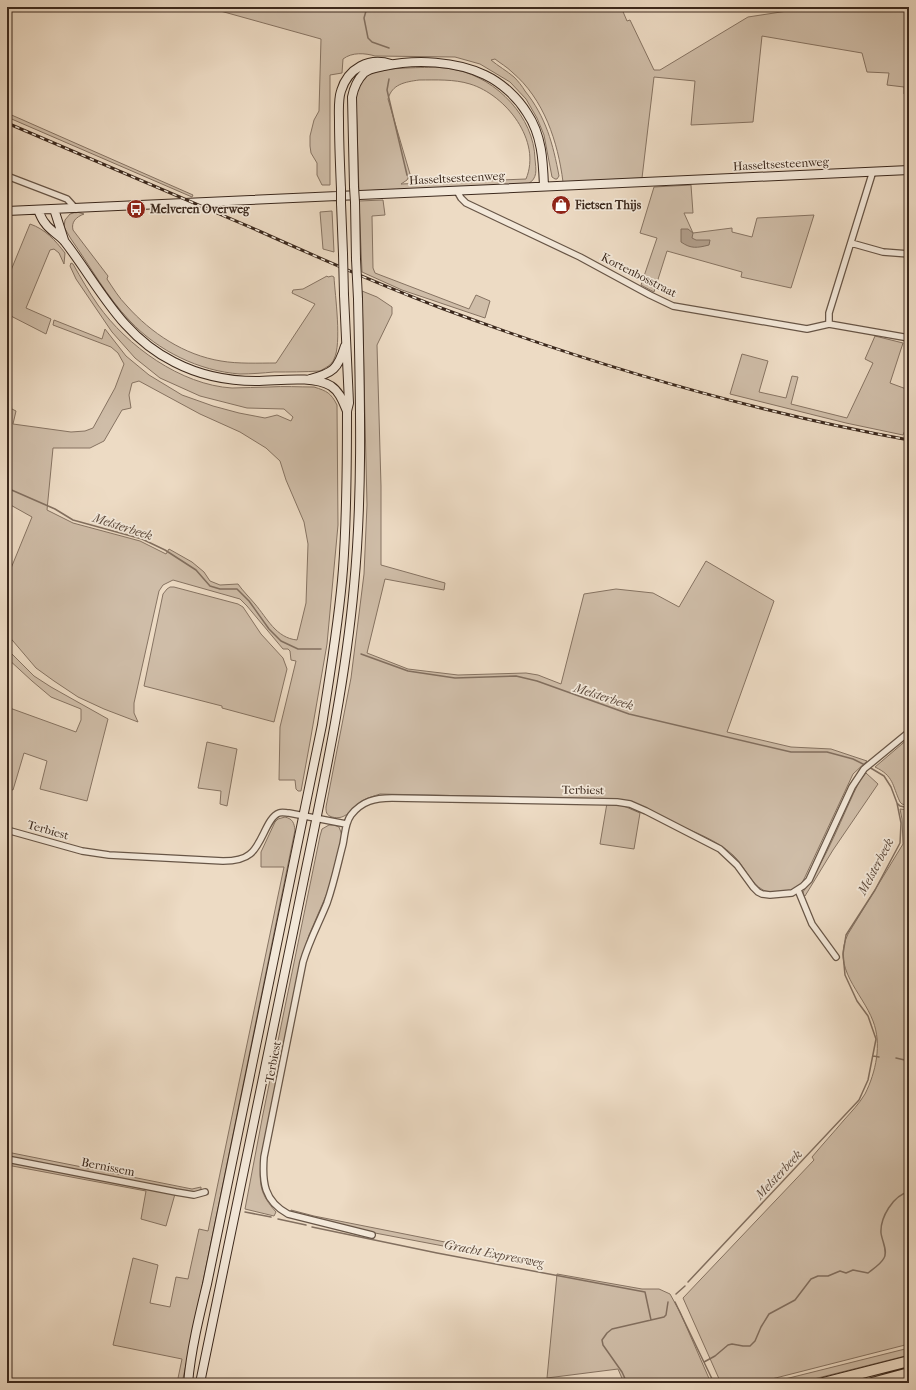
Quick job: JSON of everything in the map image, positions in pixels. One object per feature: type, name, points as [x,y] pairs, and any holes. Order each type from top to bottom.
[{"type":"highway","points":[[823,1383],[909,1361]]},
{"type":"highway","points":[[872,1383],[909,1373]]},
{"type":"main road","points":[[188,1383],[200,1314],[209,1277],[302,816],[322,725],[336,637],[347,516],[347,411],[349,403],[347,350],[345,343],[339,133],[341,92],[344,84],[352,73],[362,65],[372,61],[382,61],[392,64]]},
{"type":"main road","points":[[200,1383],[316,819],[347,652],[354,587],[360,494],[360,397],[352,97],[354,86],[365,72],[392,64],[450,64],[470,68],[487,76],[501,85],[517,99],[528,114],[541,146],[544,186]]},
{"type":"main road","name":"Hasseltsesteenweg","points":[[7,211],[909,170]]},
{"type":"main road","points":[[38,210],[45,224],[64,240]]},
{"type":"main road","points":[[54,210],[64,240],[104,300],[122,322],[144,343],[173,362],[201,374],[230,380],[307,380],[326,384],[332,387],[341,397],[347,411]]},
{"type":"main road","points":[[307,380],[326,375],[332,371],[340,361],[345,343]]},
{"type":"street","points":[[829,324],[829,313],[873,171]]},
{"type":"street","points":[[7,176],[67,199],[76,209]]},
{"type":"street","name":"Kortenbosstraat","points":[[457,191],[466,203],[580,257],[650,296],[673,306],[808,329],[829,324],[909,338]]},
{"type":"street","points":[[851,243],[883,252],[909,254]]},
{"type":"street","points":[[836,957],[812,924],[798,890],[809,880],[852,787],[871,763],[909,732]]},
{"type":"street","name":"Terbiest","points":[[372,1235],[300,1218],[280,1210],[274,1204],[266,1191],[263,1175],[264,1157],[303,962],[311,937],[332,887],[346,824],[351,815],[360,806],[377,798],[617,802],[630,804],[720,849],[737,865],[758,892],[770,895],[787,894],[798,890]]},
{"type":"street","name":"Terbiest","points":[[7,830],[60,846],[109,855],[223,861],[234,860],[250,855],[261,842],[272,819],[280,813],[289,813],[346,824]]},
{"type":"street","name":"Bernissem","points":[[7,1159],[194,1195],[205,1192]]},
{"type":"shaded area","points":[[206,7],[621,7],[627,21],[630,20],[654,70],[660,70],[748,17],[807,7],[909,7],[909,95],[904,94],[904,87],[887,85],[889,73],[867,72],[862,53],[762,36],[753,122],[691,125],[695,81],[654,77],[642,178],[563,182],[561,167],[553,137],[541,108],[523,83],[510,70],[495,59],[491,60],[511,75],[521,85],[538,111],[548,131],[559,176],[557,179],[552,177],[544,135],[537,118],[526,99],[510,82],[480,64],[455,57],[375,56],[367,54],[354,54],[343,59],[342,73],[330,75],[330,185],[322,185],[317,175],[317,163],[311,153],[310,146],[310,136],[314,120],[319,111],[321,39]]},
{"type":"shaded area","points":[[435,67],[457,70],[472,75],[499,91],[511,102],[528,129],[533,143],[536,170],[535,176],[531,182],[528,184],[359,191],[356,97],[363,80],[373,72],[390,69]],"holes":[[[419,80],[464,82],[483,90],[496,98],[508,109],[518,121],[525,135],[529,150],[530,164],[526,179],[401,184],[407,180],[410,174],[388,99],[396,87],[404,83]]]},
{"type":"shaded area","points":[[7,113],[193,195],[192,197],[7,117]]},
{"type":"shaded area","points":[[691,185],[693,213],[684,213],[693,233],[732,228],[732,232],[752,237],[757,218],[814,215],[791,288],[741,277],[742,272],[667,251],[654,292],[641,285],[657,238],[640,233],[654,187]]},
{"type":"shaded area","points":[[383,200],[385,215],[372,216],[373,268],[375,273],[469,309],[476,295],[490,301],[485,318],[402,290],[362,272],[359,201]]},
{"type":"shaded area","points":[[332,211],[334,252],[323,249],[320,212]]},
{"type":"shaded area","points":[[77,212],[84,214],[75,220],[73,230],[108,276],[107,279],[124,303],[136,316],[158,334],[181,348],[207,358],[234,363],[276,363],[315,304],[292,293],[293,290],[303,289],[327,276],[334,277],[338,342],[332,363],[320,371],[240,374],[209,369],[180,358],[166,350],[141,332],[122,312],[106,292],[71,239],[64,227],[65,220],[70,214]]},
{"type":"shaded area","points":[[30,224],[49,236],[65,253],[64,264],[59,253],[54,249],[50,250],[26,308],[51,319],[46,334],[7,314],[7,280]]},
{"type":"shaded area","points":[[681,229],[688,229],[693,233],[692,238],[696,240],[710,240],[709,245],[694,247],[688,246],[681,242]]},
{"type":"shaded area","points":[[71,263],[73,264],[98,305],[124,335],[157,361],[175,371],[194,380],[232,388],[314,387],[328,393],[337,405],[338,525],[327,644],[301,791],[296,789],[295,780],[279,780],[280,727],[296,661],[291,660],[290,651],[288,649],[283,649],[240,599],[173,580],[163,585],[159,591],[134,703],[134,713],[138,722],[78,697],[54,681],[36,668],[7,634],[7,578],[32,517],[7,503],[7,416],[10,408],[16,411],[13,424],[71,432],[85,431],[93,428],[115,388],[124,364],[118,353],[111,347],[53,325],[54,320],[102,339],[105,329],[126,356],[149,375],[182,395],[239,413],[265,418],[277,415],[291,421],[293,417],[284,409],[247,408],[200,396],[160,378],[135,358],[112,332],[76,279],[70,266]],"holes":[[[139,381],[200,414],[240,432],[266,448],[280,461],[286,480],[304,522],[308,544],[306,603],[297,640],[283,636],[268,621],[238,584],[220,585],[210,581],[204,572],[192,562],[169,549],[166,554],[140,541],[73,523],[47,510],[53,448],[90,448],[104,441],[122,410],[131,408],[129,395],[132,383]]]},
{"type":"shaded area","points":[[362,291],[377,297],[392,307],[392,314],[377,345],[381,486],[381,565],[445,583],[444,590],[385,579],[367,653],[408,669],[458,675],[526,673],[538,675],[561,684],[584,594],[616,589],[653,593],[679,607],[706,561],[774,601],[727,732],[791,747],[831,749],[867,761],[853,774],[805,877],[798,888],[791,891],[781,892],[770,892],[763,890],[754,883],[733,855],[720,845],[645,808],[623,800],[380,794],[362,801],[345,816],[337,818],[327,814],[326,807],[351,678],[364,574],[367,505]]},
{"type":"shaded area","points":[[875,336],[903,343],[890,383],[909,390],[909,421],[903,435],[846,423],[730,394],[742,354],[768,361],[759,392],[786,398],[792,376],[798,377],[791,404],[847,418],[873,363],[865,359]]},
{"type":"shaded area","points":[[170,587],[238,604],[243,607],[261,634],[283,658],[287,669],[274,722],[222,708],[222,706],[144,686],[163,594]]},
{"type":"shaded area","points":[[7,649],[34,676],[108,719],[87,801],[40,789],[47,761],[24,753],[13,790],[7,789],[7,707],[76,732],[81,720],[81,709],[51,697],[7,658]]},
{"type":"shaded area","points":[[909,738],[909,806],[900,802],[892,782],[886,774],[875,767]]},
{"type":"shaded area","points":[[207,742],[237,749],[227,806],[220,804],[221,791],[198,788]]},
{"type":"shaded area","points":[[866,773],[878,784],[804,896],[803,892],[820,866],[860,780]]},
{"type":"shaded area","points":[[607,803],[619,804],[640,813],[634,849],[600,844]]},
{"type":"shaded area","points":[[900,809],[909,810],[909,1344],[756,1383],[723,1383],[720,1381],[683,1298],[814,1160],[812,1157],[858,1105],[869,1085],[875,1067],[877,1048],[876,1030],[868,1010],[850,979],[846,969],[843,958],[844,946],[848,934],[903,844]]},
{"type":"shaded area","points":[[285,817],[293,822],[295,830],[187,1360],[182,1383],[177,1383],[182,1359],[113,1345],[133,1258],[158,1265],[150,1303],[170,1307],[176,1277],[188,1279],[199,1229],[208,1231],[284,867],[261,867],[261,852],[275,822],[278,819]]},
{"type":"shaded area","points":[[329,825],[339,827],[342,835],[331,884],[309,935],[301,961],[261,1161],[260,1177],[262,1189],[267,1200],[276,1212],[274,1216],[245,1209],[320,836],[322,829]]},
{"type":"shaded area","points":[[7,1152],[192,1189],[201,1187],[201,1189],[197,1192],[189,1192],[7,1157]]},
{"type":"shaded area","points":[[7,1161],[175,1194],[166,1226],[141,1219],[146,1191],[7,1165]]},
{"type":"shaded area","points":[[291,1210],[314,1216],[460,1245],[459,1249],[354,1229],[291,1212]]},
{"type":"shaded area","points":[[557,1274],[642,1289],[659,1289],[670,1294],[680,1312],[711,1383],[624,1383],[618,1369],[547,1378]]},
{"type":"shaded area","points":[[909,1348],[909,1355],[798,1383],[769,1383]]},
{"type":"waterway","points":[[366,7],[364,18],[368,38],[372,42],[389,48]]},
{"type":"waterway","points":[[389,79],[387,90],[407,175],[417,184]]},
{"type":"waterway","name":"Melsterbeek","points":[[7,488],[55,509],[73,520],[142,539],[165,550],[196,570],[210,586],[220,589],[237,589],[249,601],[269,629],[281,641],[298,649],[321,649]]},
{"type":"waterway","name":"Melsterbeek","points":[[361,654],[408,671],[455,678],[516,676],[537,681],[629,714],[791,752],[827,752],[853,759],[865,765]]},
{"type":"waterway","name":"Melsterbeek","points":[[688,1282],[859,1100],[868,1080],[876,1039],[868,1016],[857,1001],[845,975],[843,954],[846,935],[875,890],[900,843],[901,823],[897,803],[891,787],[884,776],[869,767]]},
{"type":"waterway","points":[[898,804],[909,808]]},
{"type":"waterway","name":"Melsterbeek","points":[[873,1056],[879,1057]]},
{"type":"waterway","points":[[896,1058],[909,1061]]},
{"type":"waterway","points":[[704,1362],[715,1356],[728,1345],[750,1346],[755,1341],[769,1314],[795,1300],[811,1279],[818,1276],[828,1276],[840,1271],[846,1273],[853,1270],[868,1273],[877,1266],[883,1260],[885,1255],[881,1233],[881,1227],[885,1214],[893,1202],[903,1194],[909,1192]]},
{"type":"waterway","name":"Gracht Expressweg","points":[[245,1212],[271,1217]]},
{"type":"waterway","name":"Gracht Expressweg","points":[[278,1219],[306,1225]]},
{"type":"waterway","name":"Gracht Expressweg","points":[[312,1227],[437,1253],[645,1292],[651,1320]]},
{"type":"waterway","name":"Melsterbeek","points":[[676,1294],[685,1286]]},
{"type":"waterway","points":[[627,1383],[622,1372],[603,1345],[602,1340],[612,1329],[664,1317],[666,1315],[668,1302]]},
{"type":"waterway","name":"Melsterbeek","points":[[675,1302],[714,1383]]},
{"type":"railway","points":[[7,123],[372,281],[498,329],[614,367],[731,401],[909,440]]},
{"type":"place","name":"Fietsen Thijs","points":[[561,205]]},
{"type":"place","name":"Melveren Overweg","points":[[136,209]]}]
